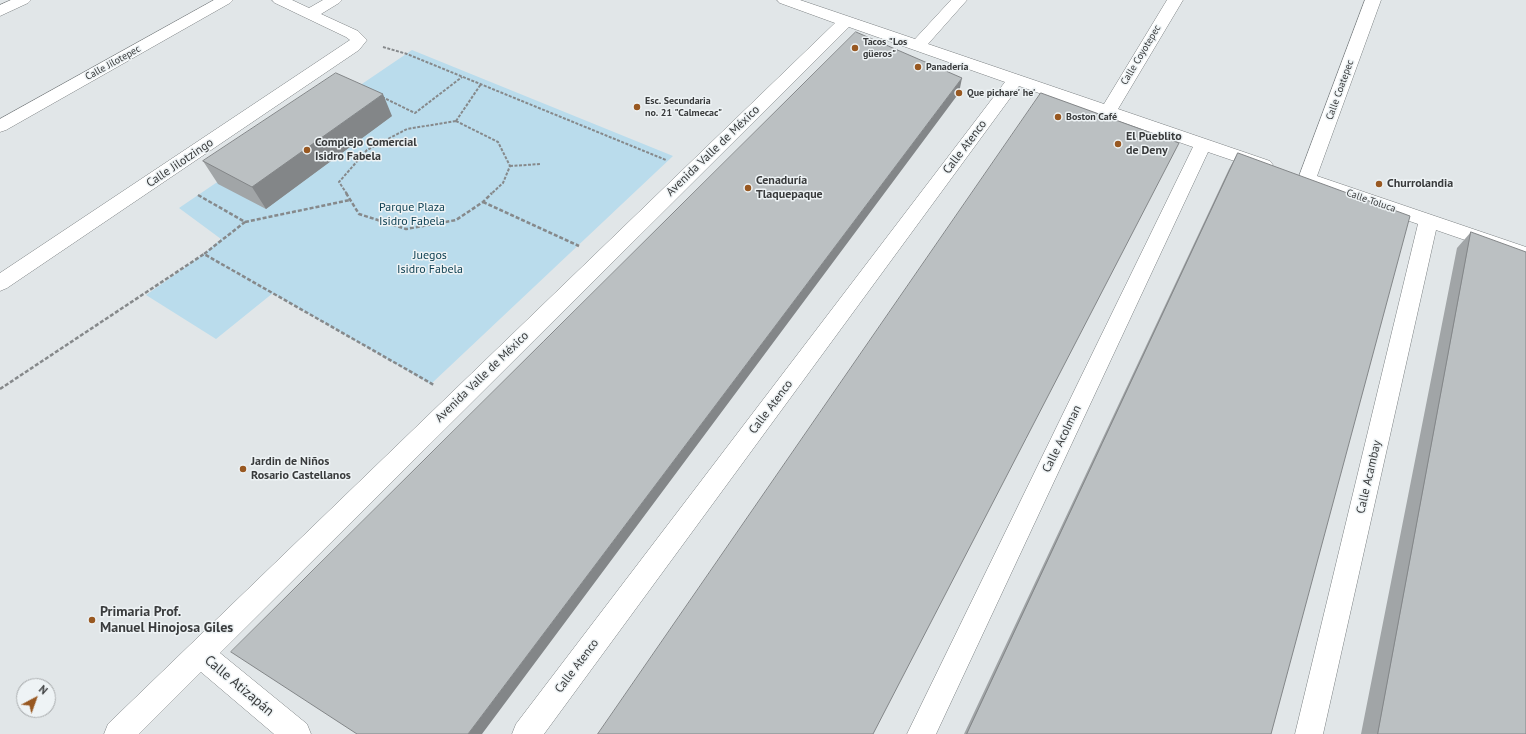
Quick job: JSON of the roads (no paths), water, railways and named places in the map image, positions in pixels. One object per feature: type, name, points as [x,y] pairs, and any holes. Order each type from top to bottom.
[{"type":"street","points":[[0,11],[23,0]]},
{"type":"street","name":"Calle Jilotepec","points":[[0,126],[225,0]]},
{"type":"street","points":[[280,0],[310,14],[334,0]]},
{"type":"street","name":"Calle Toluca","points":[[785,0],[1526,254]]},
{"type":"street","points":[[918,46],[959,0]]},
{"type":"street","name":"Calle Coyotepec","points":[[1108,111],[1175,0]]},
{"type":"street","name":"Calle Coatepec","points":[[1292,174],[1374,0]]},
{"type":"street","name":"Calle Jilotzingo","points":[[0,283],[353,47],[359,40],[352,34],[310,14]]},
{"type":"street","name":"Avenida Valle de México","points":[[118,734],[846,21]]},
{"type":"street","name":"Calle Atenco","points":[[526,734],[1016,79]]},
{"type":"street","name":"Calle Acolman","points":[[921,734],[1203,144]]},
{"type":"street","name":"Calle Acambay","points":[[1309,734],[1428,221]]},
{"type":"street","name":"Calle Atizapán","points":[[200,654],[297,734]]},
{"type":"place","name":"Tacos \"Los güeros\"","points":[[855,48]]},
{"type":"place","name":"Panadería","points":[[918,67]]},
{"type":"place","name":"Que pichare' he'","points":[[959,93]]},
{"type":"place","name":"Esc. Secundaria no. 21 \"Calmecac\"","points":[[637,107]]},
{"type":"place","name":"Boston Café","points":[[1058,117]]},
{"type":"place","name":"El Pueblito de Deny","points":[[1118,144]]},
{"type":"place","name":"Complejo Comercial Isidro Fabela","points":[[307,150]]},
{"type":"place","name":"Churrolandia","points":[[1379,184]]},
{"type":"place","name":"Cenaduría Tlaquepaque","points":[[748,188]]},
{"type":"place","name":"Jardin de Niños Rosario Castellanos","points":[[243,469]]},
{"type":"place","name":"Primaria Prof. Manuel Hinojosa Giles","points":[[92,620]]},
{"type":"park label","name":"Parque Plaza Isidro Fabela","points":[[412,215]]},
{"type":"park label","name":"Juegos Isidro Fabela","points":[[430,263]]}]
